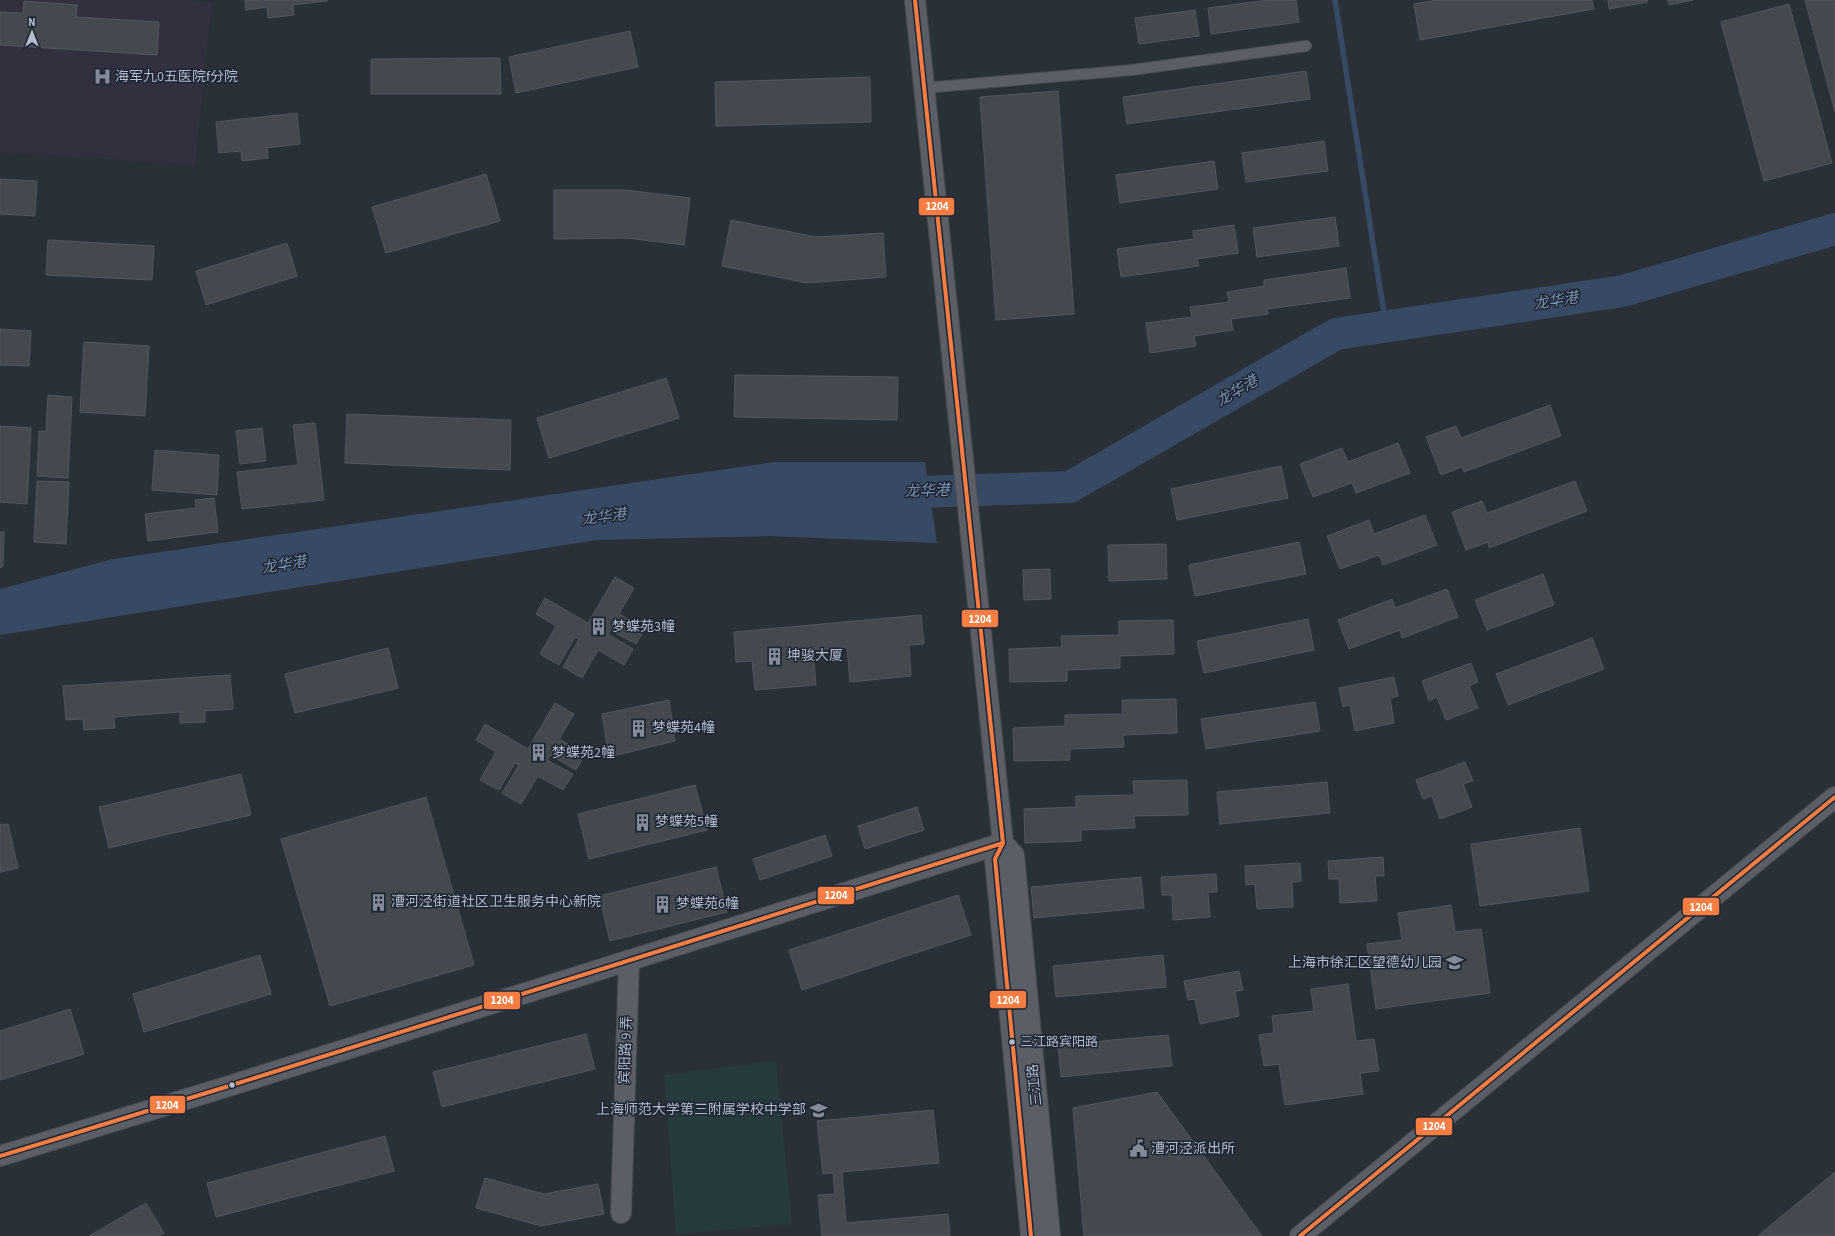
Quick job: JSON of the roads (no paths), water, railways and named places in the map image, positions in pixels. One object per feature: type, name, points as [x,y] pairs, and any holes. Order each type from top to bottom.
[{"type":"street","name":"三江路","points":[[915,0],[1003,843],[995,859],[1031,1236]]},
{"type":"street","points":[[1300,1236],[1835,796]]},
{"type":"street","name":"三江路","points":[[1003,843],[1014,855],[1050,1236]]},
{"type":"street","points":[[0,1156],[229,1086],[1003,843]]},
{"type":"street","name":"宾阳路 9 弄","points":[[621,1213],[629,960]]},
{"type":"lane","points":[[924,88],[1132,70],[1306,46]]},
{"type":"water","points":[[774,462],[925,462],[937,543],[770,536],[596,540],[0,635],[0,589],[113,559]]},
{"type":"waterway","points":[[1335,0],[1386,327]]},
{"type":"waterway","name":"龙华港","points":[[885,493],[1070,487],[1336,334],[1623,291],[1835,229]]},
{"type":"place","name":"海军九0五医院f分院","points":[[102,77]]},
{"type":"place","name":"梦蝶苑3幢","points":[[599,627]]},
{"type":"place","name":"坤骏大厦","points":[[774,656]]},
{"type":"place","name":"梦蝶苑4幢","points":[[639,728]]},
{"type":"place","name":"梦蝶苑2幢","points":[[539,753]]},
{"type":"place","name":"梦蝶苑5幢","points":[[642,822]]},
{"type":"place","name":"漕河泾街道社区卫生服务中心新院","points":[[378,902]]},
{"type":"place","name":"梦蝶苑6幢","points":[[663,904]]},
{"type":"place","name":"上海市徐汇区望德幼儿园","points":[[1455,963]]},
{"type":"place","name":"三江路宾阳路","points":[[1012,1042]]},
{"type":"place","name":"上海师范大学第三附属学校中学部","points":[[819,1110]]},
{"type":"place","name":"漕河泾派出所","points":[[1138,1149]]}]
